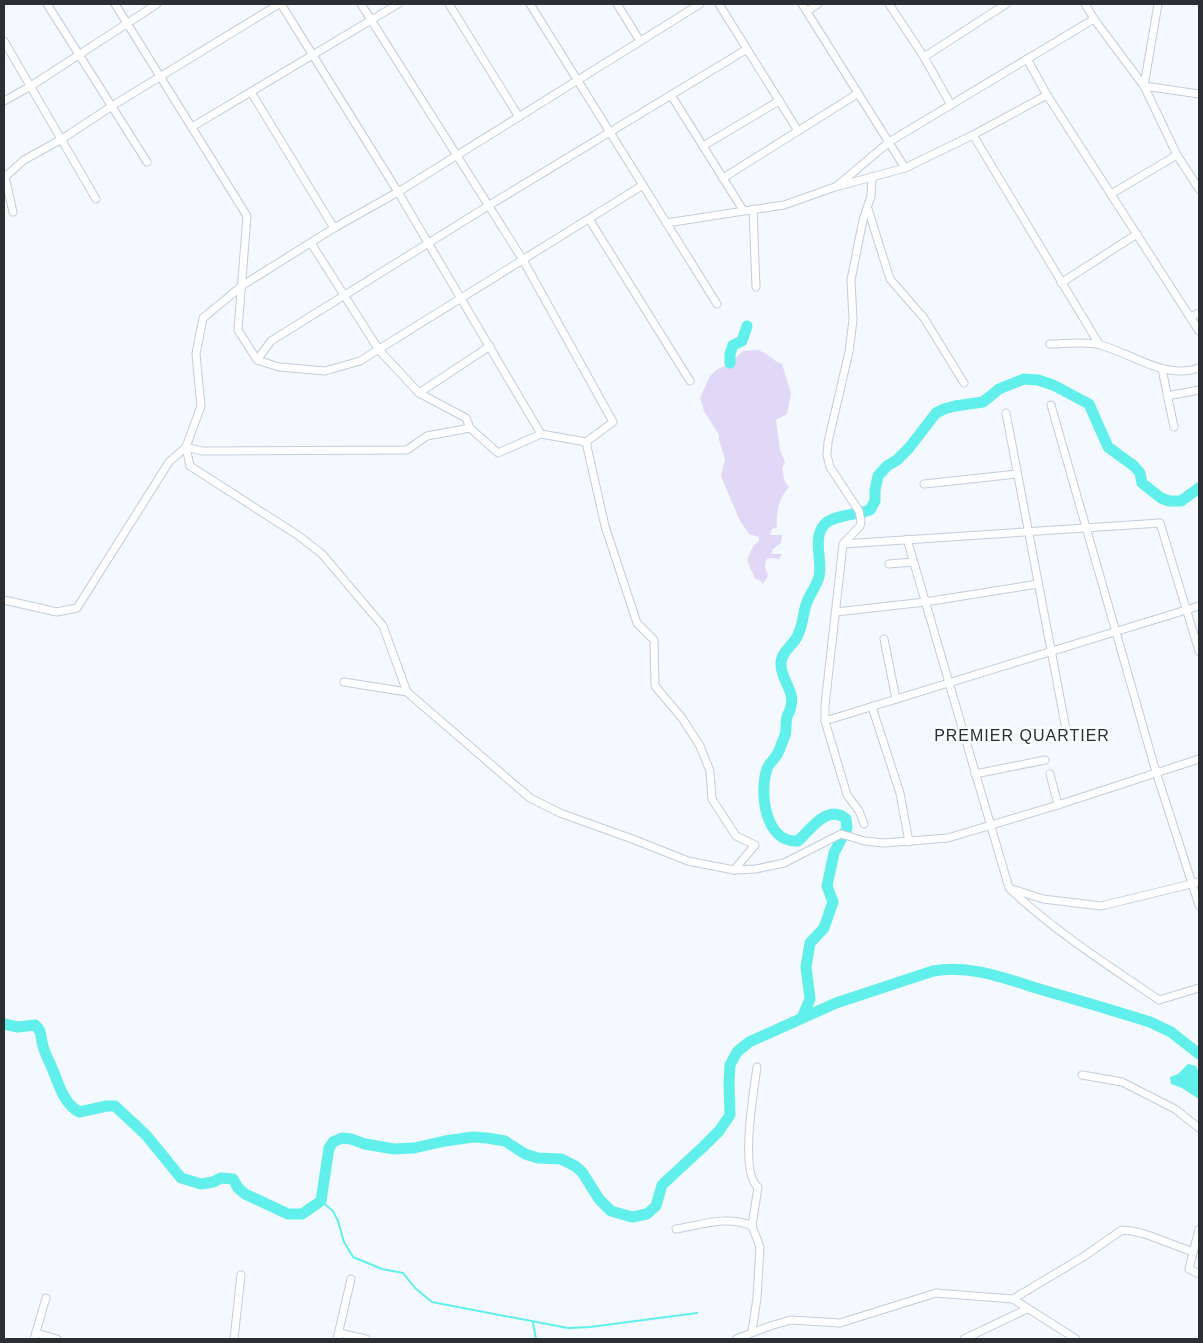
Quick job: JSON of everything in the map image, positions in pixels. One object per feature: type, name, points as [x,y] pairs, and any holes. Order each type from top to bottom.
[{"type":"street","points":[[47,4],[146,162]]},
{"type":"street","points":[[115,4],[247,216],[238,330],[257,360],[279,367],[325,371],[360,361],[643,185]]},
{"type":"street","points":[[4,101],[31,86],[157,4]]},
{"type":"street","points":[[13,212],[5,177],[24,160],[280,4],[314,55],[398,192],[541,434]]},
{"type":"street","points":[[311,242],[379,350],[419,393],[466,418],[470,428],[498,453],[541,434],[586,442],[613,422],[523,260],[361,4]]},
{"type":"street","points":[[192,127],[398,4]]},
{"type":"street","points":[[449,4],[519,117]]},
{"type":"street","points":[[530,4],[717,304]]},
{"type":"street","points":[[617,4],[640,41]]},
{"type":"street","points":[[4,600],[56,612],[77,608],[169,462],[186,447],[201,406],[196,354],[202,318],[243,285],[311,242],[457,156],[700,4]]},
{"type":"street","points":[[719,4],[798,131]]},
{"type":"street","points":[[802,4],[905,168]]},
{"type":"street","points":[[807,11],[818,4]]},
{"type":"street","points":[[889,4],[924,57],[951,105]]},
{"type":"street","points":[[924,57],[997,6],[1006,4]]},
{"type":"street","points":[[1086,4],[1094,19],[1144,86],[1177,155],[1199,189]]},
{"type":"street","points":[[1144,86],[1158,4]]},
{"type":"street","points":[[836,187],[889,142],[1094,19]]},
{"type":"street","points":[[4,41],[96,198]]},
{"type":"street","points":[[257,360],[271,341],[488,206],[747,49]]},
{"type":"street","points":[[1027,59],[1047,95],[1199,331]]},
{"type":"street","points":[[1144,86],[1199,94]]},
{"type":"street","points":[[251,92],[334,228]]},
{"type":"street","points":[[723,178],[857,94]]},
{"type":"street","points":[[671,95],[743,210]]},
{"type":"street","points":[[666,223],[784,204],[905,168],[972,136],[1047,95]]},
{"type":"street","points":[[703,146],[779,101]]},
{"type":"street","points":[[972,136],[1099,344]]},
{"type":"street","points":[[1111,194],[1177,155]]},
{"type":"street","points":[[864,824],[859,810],[847,795],[825,721],[825,705],[843,544],[860,526],[861,521],[859,511],[830,467],[828,448],[831,427],[849,352],[853,320],[851,280],[863,220],[871,196],[872,178]]},
{"type":"street","points":[[753,209],[756,287]]},
{"type":"street","points":[[868,209],[890,279],[924,318],[964,383]]},
{"type":"street","points":[[589,219],[690,381]]},
{"type":"street","points":[[1061,283],[1137,234]]},
{"type":"street","points":[[1190,317],[1199,313]]},
{"type":"street","points":[[1050,344],[1099,344],[1174,372],[1199,368]]},
{"type":"street","points":[[419,393],[490,346]]},
{"type":"street","points":[[1162,369],[1174,427]]},
{"type":"street","points":[[1167,396],[1199,390]]},
{"type":"street","points":[[1051,405],[1156,772],[1196,883],[1199,905]]},
{"type":"street","points":[[1006,413],[1066,730]]},
{"type":"street","points":[[186,447],[202,451],[407,450],[427,436],[470,428]]},
{"type":"street","points":[[586,442],[605,526],[637,623],[654,640],[655,686],[682,718],[700,746],[710,770],[712,799],[736,836],[756,845],[734,870]]},
{"type":"street","points":[[186,447],[190,466],[299,536],[322,554],[382,626],[408,692],[530,798],[560,813],[688,861],[734,870],[756,869],[784,862],[841,834],[865,841],[884,843],[948,838],[1058,805],[1199,759]]},
{"type":"street","points":[[924,484],[1017,474]]},
{"type":"street","points":[[843,544],[1160,523],[1199,651]]},
{"type":"street","points":[[906,539],[1009,888],[1028,907],[1065,935],[1159,1000],[1199,988]]},
{"type":"street","points":[[889,564],[913,562]]},
{"type":"street","points":[[836,612],[925,602],[1038,584]]},
{"type":"street","points":[[825,721],[1199,606]]},
{"type":"street","points":[[884,639],[896,699]]},
{"type":"street","points":[[344,682],[408,692]]},
{"type":"street","points":[[872,707],[900,793],[909,842]]},
{"type":"street","points":[[975,774],[1045,760]]},
{"type":"street","points":[[1050,774],[1058,805]]},
{"type":"street","points":[[1009,888],[1043,899],[1101,906],[1196,883]]},
{"type":"street","points":[[752,1332],[757,1298],[760,1248],[752,1226],[758,1186],[754,1184],[748,1166],[750,1124],[757,1068]]},
{"type":"street","points":[[1082,1075],[1122,1082],[1175,1109],[1199,1128]]},
{"type":"street","points":[[676,1229],[717,1220],[744,1222],[752,1226]]},
{"type":"street","points":[[1199,1229],[1188,1269],[1199,1274]]},
{"type":"street","points":[[1013,1299],[1122,1230],[1132,1230],[1145,1234],[1193,1252]]},
{"type":"street","points":[[234,1339],[241,1275]]},
{"type":"street","points":[[351,1279],[338,1336],[366,1339]]},
{"type":"street","points":[[736,1339],[791,1320],[840,1323],[936,1292],[1013,1299],[1076,1339]]},
{"type":"street","points":[[46,1298],[35,1336],[58,1339]]},
{"type":"street","points":[[964,1339],[1027,1309]]},
{"type":"shaded area","points":[[759,350],[782,364],[791,393],[787,414],[776,420],[780,450],[785,462],[782,468],[785,482],[789,487],[779,506],[777,527],[772,529],[770,535],[782,535],[781,543],[773,549],[771,554],[782,554],[779,559],[769,558],[766,560],[765,567],[768,576],[763,584],[755,579],[747,560],[753,546],[759,541],[759,537],[749,534],[739,519],[721,476],[725,459],[719,435],[704,411],[700,398],[710,376],[716,370],[730,363],[743,351]]},
{"type":"water","points":[[1188,1064],[1196,1066],[1199,1073],[1199,1099],[1182,1088],[1171,1084],[1170,1077],[1178,1074]]},
{"type":"waterway","points":[[730,363],[733,345],[742,341],[747,326]]},
{"type":"waterway","points":[[802,1018],[810,999],[806,967],[810,943],[824,928],[833,902],[827,886],[834,853],[847,828],[846,819],[833,814],[826,816],[798,841],[787,839],[778,834],[767,815],[764,791],[767,769],[778,753],[786,733],[786,719],[792,700],[781,669],[781,660],[798,636],[807,601],[819,577],[818,543],[824,525],[839,517],[870,510],[875,501],[878,476],[909,448],[936,413],[955,406],[983,402],[999,389],[1024,379],[1038,380],[1053,385],[1089,404],[1108,447],[1134,466],[1140,473],[1142,483],[1161,498],[1169,501],[1181,501],[1199,488]]},
{"type":"waterway","points":[[4,1024],[18,1027],[35,1025],[38,1028],[45,1052],[62,1093],[69,1104],[79,1112],[115,1106],[146,1135],[181,1178],[201,1184],[213,1182],[221,1178],[233,1179],[238,1188],[245,1194],[288,1214],[302,1214],[321,1201],[329,1148],[333,1142],[342,1138],[394,1149],[414,1148],[473,1137],[505,1141],[525,1154],[538,1158],[561,1159],[582,1172],[599,1199],[611,1211],[632,1217],[647,1214],[656,1206],[662,1185],[719,1131],[730,1115],[730,1065],[737,1052],[749,1042],[836,1003],[933,971],[948,969],[990,974],[1150,1022],[1171,1032],[1199,1054]]},
{"type":"waterway","points":[[321,1201],[333,1211],[344,1242],[353,1257],[382,1269],[403,1273],[415,1288],[432,1302],[568,1328],[590,1327],[697,1313]]},
{"type":"waterway","points":[[533,1323],[536,1339]]},
{"type":"district","name":"PREMIER QUARTIER","points":[[1022,735]]}]
